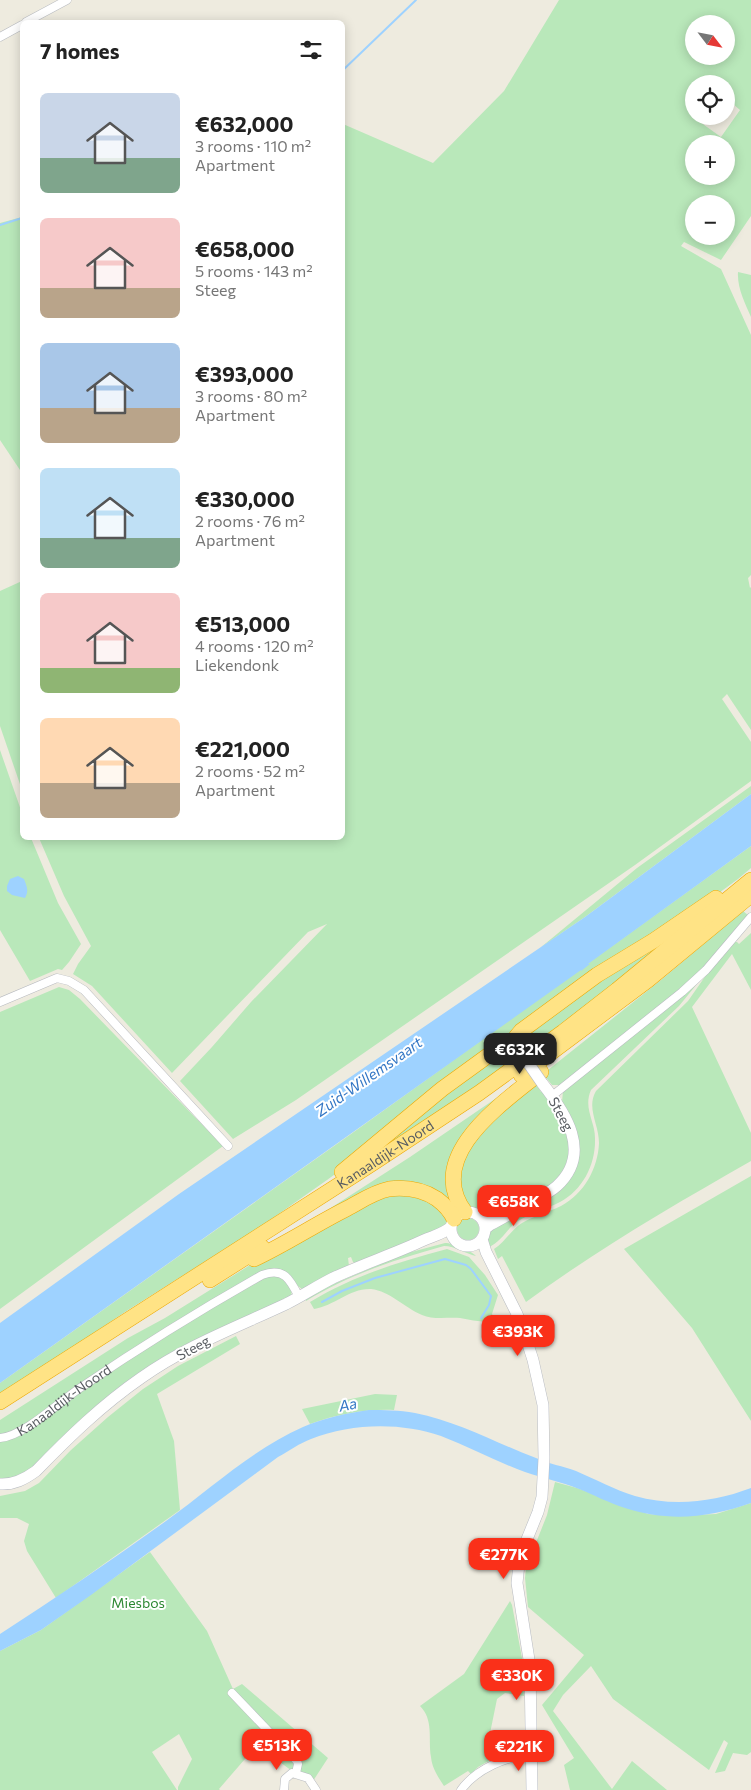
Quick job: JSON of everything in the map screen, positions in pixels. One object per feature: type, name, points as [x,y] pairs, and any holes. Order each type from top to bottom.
[{"type":"highway","points":[[517,1048],[516,1037],[521,1031],[597,975],[653,941],[751,875]]},
{"type":"highway","name":"Kanaaldijk-Noord","points":[[0,1402],[436,1122],[550,1042],[617,990],[751,880]]},
{"type":"highway","name":"Kanaaldijk-Noord","points":[[0,1414],[486,1100],[603,1015],[751,895]]},
{"type":"highway","points":[[462,1218],[456,1196],[454,1178],[457,1158],[466,1140],[479,1125],[589,1032],[603,1015]]},
{"type":"highway","points":[[253,1240],[281,1216],[346,1170],[442,1089],[499,1047],[508,1043],[517,1048]]},
{"type":"highway","points":[[233,1265],[256,1258],[369,1196],[392,1189],[409,1189],[427,1194],[462,1218]]},
{"type":"main road","name":"Steeg","points":[[484,1234],[490,1225],[557,1186],[573,1160],[573,1139],[570,1126],[552,1096],[517,1048]]},
{"type":"main road","name":"Steeg","points":[[0,1484],[14,1483],[25,1479],[36,1471],[102,1407],[142,1377],[209,1339],[299,1298],[331,1279],[366,1263],[410,1248],[446,1231],[462,1218],[487,1216],[527,1204]]},
{"type":"main road","points":[[484,1234],[477,1244],[470,1246],[462,1245],[451,1234],[462,1218],[484,1222],[484,1234],[498,1279],[517,1314],[533,1360],[543,1405],[544,1458],[542,1497],[518,1564],[517,1583],[530,1666],[532,1790]]},
{"type":"main road","name":"Steeg","points":[[410,1248],[455,1240]]},
{"type":"main road","points":[[470,1246],[498,1279]]},
{"type":"street","points":[[30,20],[67,0]]},
{"type":"street","points":[[0,37],[20,25]]},
{"type":"street","points":[[552,1096],[706,970],[751,917]]},
{"type":"street","points":[[0,1002],[58,978],[69,981],[84,990],[228,1146]]},
{"type":"street","name":"Kanaaldijk-Noord","points":[[0,1438],[15,1435],[77,1389],[142,1346],[262,1275],[272,1271],[283,1274],[291,1283],[299,1298]]},
{"type":"street","points":[[232,1693],[297,1761],[296,1773]]},
{"type":"street","points":[[461,1790],[468,1781],[488,1767],[517,1755],[532,1754]]},
{"type":"street","points":[[284,1790],[285,1779],[289,1774],[296,1773],[308,1778],[316,1790]]},
{"type":"green space","points":[[559,0],[751,0],[751,216],[735,239],[735,195],[685,195],[685,242],[681,246],[721,269],[751,335],[751,575],[748,578],[751,587],[751,730],[727,694],[722,699],[751,742],[751,781],[635,865],[296,1100],[233,1139],[180,1081],[251,1002],[327,924],[308,932],[172,1073],[92,986],[73,974],[91,946],[64,896],[40,840],[345,840],[345,125],[433,163],[504,91]],"holes":[[[685,75],[735,75],[735,106],[740,110],[735,117],[735,125],[729,125],[722,135],[735,135],[735,185],[685,185],[685,135],[718,135],[704,125],[685,125]]]},
{"type":"green space","points":[[20,218],[20,470],[0,440],[0,223]]},
{"type":"green space","points":[[690,245],[731,245],[721,260]]},
{"type":"green space","points":[[738,272],[751,275],[751,317],[740,290]]},
{"type":"green space","points":[[20,582],[20,784],[0,726],[0,591]]},
{"type":"green space","points":[[0,750],[20,807],[20,840],[32,840],[58,903],[81,944],[62,970],[58,969],[30,981],[0,930]]},
{"type":"green space","points":[[751,786],[751,794],[540,948],[637,868]]},
{"type":"green space","points":[[751,846],[751,868],[738,879],[327,1180],[263,1225],[128,1310],[0,1396],[0,1383],[351,1134]]},
{"type":"green space","points":[[726,894],[528,1052],[523,1045],[521,1037]]},
{"type":"green space","points":[[743,911],[749,916],[693,979],[561,1085],[552,1085],[543,1074],[661,980]]},
{"type":"green space","points":[[751,933],[751,990],[732,954],[692,1007],[751,1133],[751,1161],[609,1246],[526,1302],[502,1256],[498,1259],[494,1249],[522,1223],[561,1206],[583,1187],[593,1171],[598,1152],[599,1143],[592,1104],[596,1091],[688,1001],[731,942],[739,944]]},
{"type":"green space","points":[[697,984],[679,1006],[591,1090],[588,1103],[595,1138],[595,1148],[590,1167],[575,1191],[560,1202],[518,1221],[497,1242],[487,1248],[486,1239],[488,1233],[576,1165],[562,1102],[563,1091]]},
{"type":"green space","points":[[59,987],[69,990],[80,999],[223,1146],[0,1309],[0,1012]]},
{"type":"green space","points":[[511,1049],[519,1059],[335,1182],[487,1058]]},
{"type":"green space","points":[[539,1069],[460,1145],[459,1211],[411,1187],[284,1238],[410,1157]]},
{"type":"green space","points":[[534,1080],[541,1092],[544,1092],[563,1123],[569,1151],[566,1165],[558,1177],[533,1196],[488,1214],[478,1212],[463,1200],[457,1191],[465,1148]]},
{"type":"green space","points":[[751,1176],[751,1421],[692,1328],[624,1249]]},
{"type":"green space","points":[[387,1193],[435,1201],[448,1223],[446,1227],[356,1264],[351,1257],[348,1258],[349,1266],[302,1289],[275,1270],[79,1385],[16,1431],[0,1436],[0,1420],[128,1338],[165,1318],[263,1257]]},
{"type":"green space","points":[[468,1218],[476,1221],[479,1229],[476,1237],[468,1240],[460,1237],[457,1229],[460,1221]]},
{"type":"green space","points":[[445,1243],[461,1247],[476,1256],[444,1246],[356,1275],[306,1301],[305,1298],[315,1292],[404,1254]]},
{"type":"green space","points":[[447,1249],[469,1257],[485,1275],[498,1295],[492,1314],[495,1321],[426,1317],[391,1296],[371,1289],[356,1291],[314,1309],[310,1302],[359,1277]]},
{"type":"green space","points":[[270,1275],[283,1277],[292,1288],[291,1297],[180,1351],[33,1469],[21,1476],[0,1480],[0,1441],[11,1439],[184,1323]]},
{"type":"green space","points":[[236,1336],[240,1344],[157,1394],[174,1441],[180,1510],[56,1598],[27,1551],[24,1541],[29,1524],[17,1518],[0,1518],[0,1496],[25,1491],[39,1483],[71,1450],[143,1389],[178,1366]]},
{"type":"green space","points":[[375,1394],[397,1395],[394,1410],[352,1413],[310,1424],[302,1409]]},
{"type":"green space","points":[[555,1482],[648,1514],[673,1516],[716,1514],[751,1503],[751,1752],[747,1755],[733,1753],[725,1771],[715,1773],[728,1743],[724,1740],[709,1770],[613,1699],[591,1666],[563,1695],[553,1711],[612,1789],[632,1761],[667,1790],[570,1790],[564,1765],[574,1758],[542,1705],[584,1655],[528,1607],[525,1578],[526,1568],[547,1515]]},
{"type":"green space","name":"Miesbos","points":[[150,1552],[207,1631],[233,1689],[227,1693],[293,1763],[295,1769],[292,1771],[257,1745],[220,1790],[178,1790],[192,1759],[179,1734],[152,1752],[177,1790],[0,1790],[0,1651],[41,1630]]},
{"type":"green space","points":[[510,1601],[522,1658],[524,1696],[505,1693],[497,1699],[486,1753],[496,1757],[478,1767],[471,1774],[468,1771],[444,1786],[433,1765],[430,1750],[429,1724],[420,1706],[464,1674]]},
{"type":"green space","points":[[242,1684],[328,1758],[313,1781],[300,1771],[302,1761],[233,1689]]},
{"type":"water","name":"Zuid-Willemsvaart","points":[[751,794],[751,846],[581,971],[0,1383],[0,1323],[179,1194],[585,917]]},
{"type":"water","points":[[18,876],[24,879],[26,884],[25,898],[12,895],[7,891],[10,879]]},
{"type":"water","points":[[369,1410],[409,1412],[446,1421],[635,1496],[664,1501],[694,1501],[723,1497],[751,1488],[751,1503],[704,1515],[673,1517],[657,1515],[625,1508],[573,1487],[525,1472],[452,1440],[426,1431],[376,1426],[343,1430],[307,1441],[278,1457],[41,1630],[0,1651],[0,1634],[125,1550],[267,1446],[311,1424],[336,1416]]},
{"type":"waterway","points":[[345,68],[416,0]]},
{"type":"waterway","points":[[0,225],[20,219]]},
{"type":"waterway","points":[[322,1302],[342,1291],[375,1278],[445,1259],[466,1265],[471,1269],[491,1296],[489,1305],[481,1318]]},
{"type":"water label","name":"Aa","points":[[348,1405]]}]
